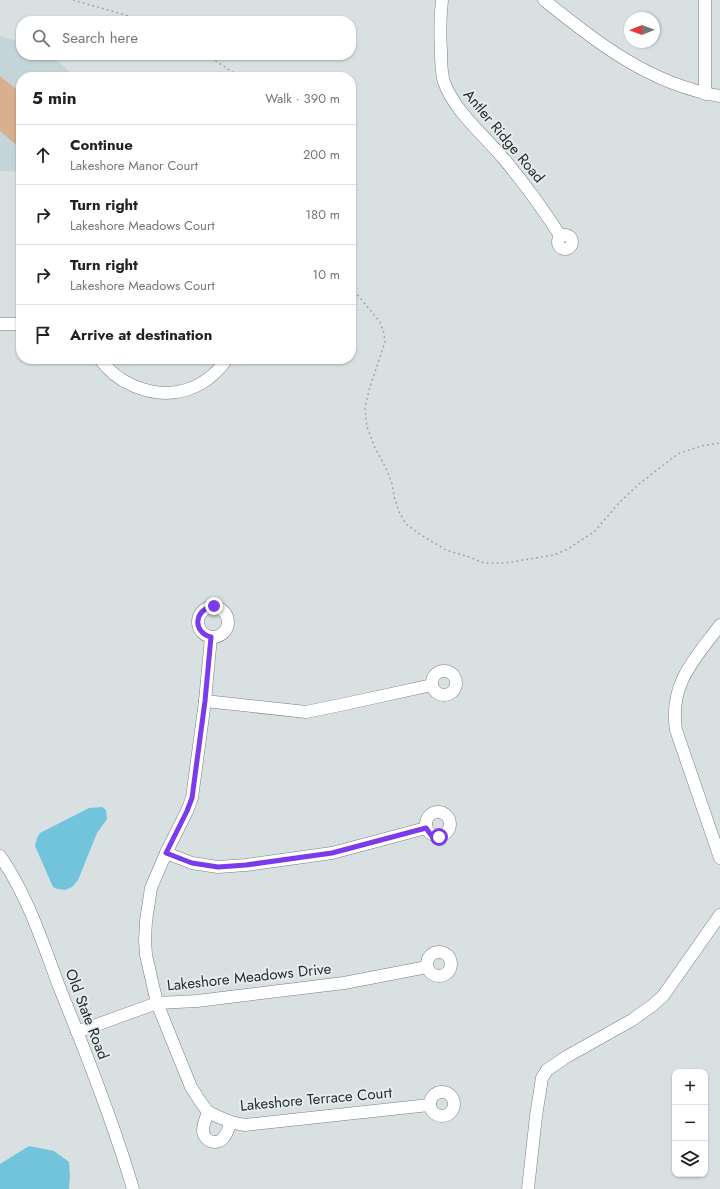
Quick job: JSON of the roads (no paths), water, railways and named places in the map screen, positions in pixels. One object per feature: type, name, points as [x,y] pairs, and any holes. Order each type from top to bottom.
[{"type":"street","name":"Antler Ridge Road","points":[[442,0],[440,21],[441,65],[449,94],[456,106],[504,158],[561,236]]},
{"type":"street","points":[[544,0],[610,50],[643,70],[684,87],[705,94],[720,96]]},
{"type":"street","points":[[705,0],[705,94]]},
{"type":"street","points":[[0,324],[16,324]]},
{"type":"street","points":[[104,364],[116,377],[145,390],[159,393],[176,392],[201,384],[212,376],[223,364]]},
{"type":"street","points":[[720,625],[690,666],[680,683],[674,719],[676,730],[720,858]]},
{"type":"street","points":[[211,637],[205,701],[192,798],[151,888],[145,940],[146,955],[157,1003],[192,1087],[208,1112],[203,1128],[205,1136],[212,1142],[220,1141],[224,1137],[230,1122]]},
{"type":"street","points":[[205,701],[306,712],[432,685]]},
{"type":"street","points":[[166,853],[192,863],[218,867],[246,865],[332,853],[426,828]]},
{"type":"street","name":"Old State Road","points":[[0,856],[9,869],[29,910],[122,1150],[133,1189]]},
{"type":"street","points":[[528,1189],[542,1078],[547,1070],[566,1057],[632,1020],[653,1005],[663,996],[720,915]]},
{"type":"street","name":"Lakeshore Meadows Drive","points":[[77,1032],[157,1003],[197,1001],[330,985],[427,966]]},
{"type":"street","name":"Lakeshore Terrace Court","points":[[208,1112],[230,1122],[261,1124],[429,1105]]},
{"type":"water","points":[[102,807],[106,810],[107,819],[97,833],[78,880],[72,887],[65,890],[53,887],[35,846],[40,833],[89,808]]},
{"type":"water","points":[[29,1146],[54,1151],[69,1162],[69,1189],[0,1189],[0,1164]]}]
